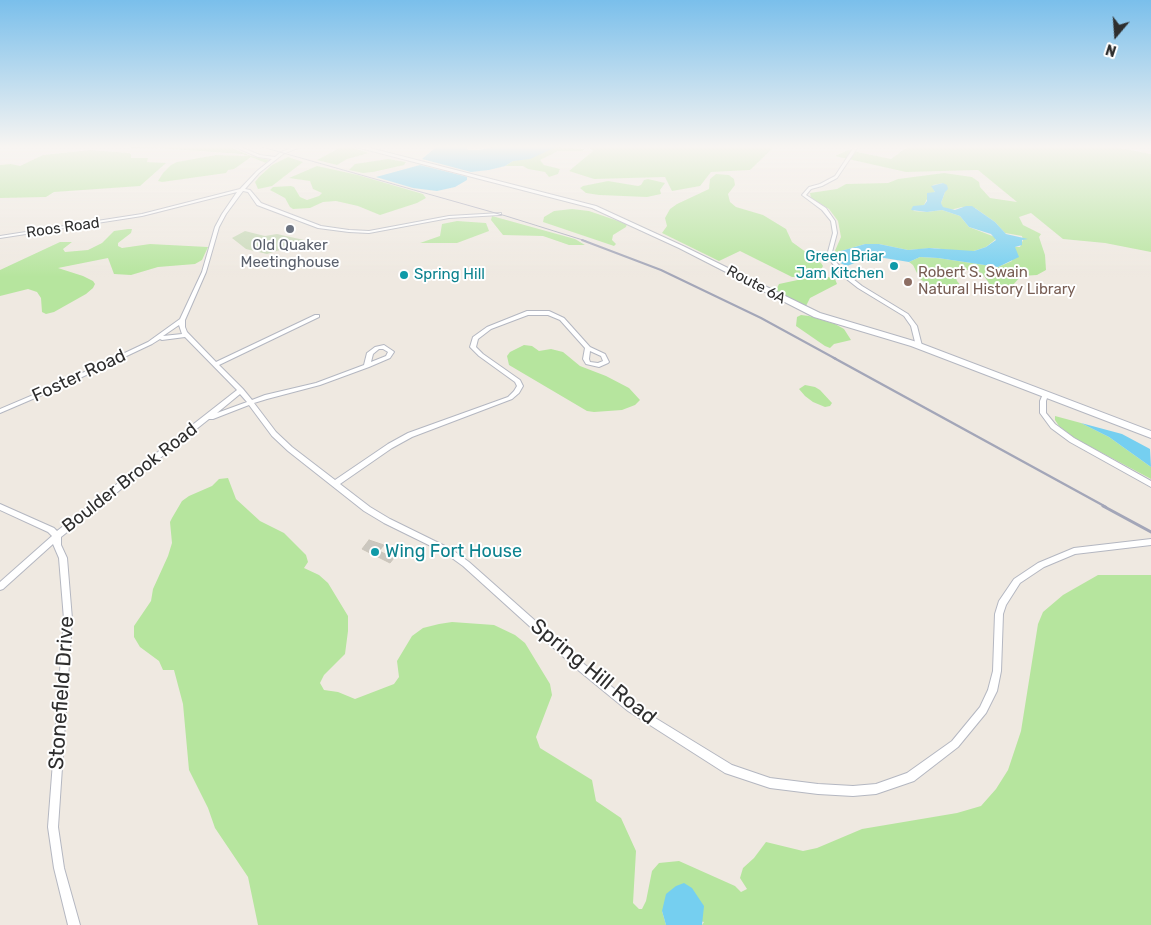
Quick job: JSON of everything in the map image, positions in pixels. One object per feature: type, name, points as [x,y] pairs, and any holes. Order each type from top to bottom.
[{"type":"main road","name":"Route 6A","points":[[530,190],[585,204],[623,219],[816,315],[919,346],[1151,435]]},
{"type":"street","name":"Roos Road","points":[[0,238],[142,215],[241,190]]},
{"type":"street","points":[[186,335],[182,327],[182,320],[204,272],[217,227],[231,203],[242,190]]},
{"type":"street","points":[[243,190],[249,191],[259,204],[320,226],[349,231],[369,232],[449,217],[499,214]]},
{"type":"street","points":[[808,190],[804,194],[824,209],[835,224],[835,233],[830,252],[834,262],[846,276],[860,287],[906,314],[914,326],[919,346]]},
{"type":"street","points":[[334,484],[390,446],[410,435],[510,398],[517,392],[520,386],[518,381],[481,355],[473,347],[475,338],[489,328],[527,313],[549,313],[562,318],[588,348]]},
{"type":"street","points":[[216,364],[317,316]]},
{"type":"street","name":"Foster Road","points":[[158,339],[182,320]]},
{"type":"street","name":"Foster Road","points":[[0,411],[61,385],[158,339],[171,335],[186,335]]},
{"type":"street","name":"Spring Hill Road","points":[[186,335],[241,390],[280,441],[334,484],[387,521],[448,551],[466,564],[600,684],[631,708],[729,769],[770,783],[853,791],[876,789],[892,785],[925,768],[955,744],[983,710],[992,691],[998,659],[999,614],[1002,604],[1017,581],[1041,565],[1074,551],[1151,542]]},
{"type":"street","name":"Boulder Brook Road","points":[[206,418],[250,402],[309,387],[367,366]]},
{"type":"street","name":"Boulder Brook Road","points":[[0,507],[51,530],[57,536],[241,390]]},
{"type":"street","points":[[1045,395],[1043,413],[1053,426],[1072,440],[1151,484]]},
{"type":"street","points":[[0,587],[57,536]]},
{"type":"street","name":"Stonefield Drive","points":[[57,536],[58,545],[64,558],[68,619],[53,827],[59,868],[74,925]]},
{"type":"green space","points":[[0,190],[80,190],[54,192],[46,197],[0,198]]},
{"type":"green space","points":[[270,190],[296,190],[300,197],[307,200],[322,193],[316,190],[410,190],[423,194],[426,198],[417,203],[380,215],[358,206],[336,201],[323,202],[310,208],[293,209],[285,198]]},
{"type":"green space","points":[[583,190],[660,190],[661,194],[647,197],[586,193]]},
{"type":"green space","points":[[707,190],[731,190],[728,194],[730,202],[736,207],[763,215],[786,229],[792,242],[823,266],[821,270],[799,277],[792,277],[740,251],[719,261],[662,233],[667,226],[665,218],[670,209]]},
{"type":"green space","points":[[829,190],[934,190],[935,192],[928,197],[924,205],[913,211],[942,210],[960,216],[969,227],[996,239],[986,247],[964,252],[934,248],[908,250],[879,244],[865,244],[834,253],[841,237],[838,221],[829,209],[811,198],[810,193]]},
{"type":"green space","points":[[945,190],[983,190],[990,198],[1017,202],[1003,190],[1151,190],[1151,252],[1105,243],[1063,239],[1031,213],[1019,217],[1023,225],[1041,234],[1039,237],[1045,255],[1046,270],[1037,275],[1021,276],[1012,286],[998,289],[991,286],[982,273],[972,270],[961,270],[955,275],[962,287],[961,293],[935,289],[920,279],[913,265],[909,262],[920,257],[998,267],[1012,261],[1015,247],[1020,247],[1023,240],[1022,236],[1005,233],[995,222],[975,208],[962,207],[950,210],[942,207],[941,203]]},
{"type":"green space","points":[[572,209],[589,211],[627,224],[626,227],[613,235],[612,240],[616,244],[614,246],[543,222],[544,217],[554,211]]},
{"type":"green space","points":[[492,216],[575,239],[585,245],[569,245],[543,236],[503,235],[491,220]]},
{"type":"green space","points":[[457,221],[486,223],[489,231],[457,243],[420,243],[440,236],[442,224]]},
{"type":"green space","points":[[132,229],[131,233],[118,243],[118,246],[122,248],[150,244],[208,247],[202,260],[195,264],[158,267],[131,275],[114,274],[108,258],[58,268],[83,276],[95,284],[86,294],[54,312],[46,314],[42,312],[41,298],[37,292],[28,289],[0,296],[0,270],[60,242],[72,242],[63,249],[65,252],[88,250],[102,243],[114,231]]},
{"type":"green space","points":[[245,231],[265,236],[277,234],[304,240],[299,244],[267,254],[246,249],[232,238]]},
{"type":"green space","points":[[821,275],[835,279],[837,284],[810,298],[806,306],[802,306],[776,290],[779,284]]},
{"type":"green space","points":[[801,315],[835,324],[844,329],[851,340],[834,344],[830,348],[825,346],[796,326],[797,317]]},
{"type":"green space","points":[[524,345],[532,346],[539,351],[551,349],[563,352],[580,366],[606,376],[629,388],[640,400],[635,405],[622,410],[587,411],[509,365],[507,356],[510,352]]},
{"type":"green space","points":[[805,385],[820,390],[832,403],[830,406],[825,407],[805,396],[799,389]]},
{"type":"green space","points":[[1055,416],[1081,423],[1109,437],[1151,467],[1151,479],[1076,439],[1059,426]]},
{"type":"green space","points":[[228,478],[236,499],[260,521],[284,533],[306,555],[308,562],[304,568],[319,575],[328,583],[348,616],[345,654],[324,675],[320,683],[324,690],[338,692],[355,699],[394,684],[399,677],[397,661],[412,636],[423,628],[439,624],[452,622],[494,625],[515,635],[525,643],[550,684],[552,695],[536,737],[540,748],[592,780],[596,801],[621,818],[636,851],[633,903],[639,909],[642,909],[646,901],[652,871],[659,863],[679,861],[735,886],[741,892],[747,889],[740,878],[743,868],[754,858],[766,842],[803,851],[817,848],[862,829],[957,813],[981,806],[996,789],[1008,770],[1021,731],[1038,624],[1043,612],[1063,595],[1098,575],[1151,575],[1151,925],[702,925],[704,922],[662,911],[666,925],[258,925],[248,877],[215,828],[208,808],[189,770],[183,704],[174,670],[163,670],[159,661],[140,647],[134,637],[134,626],[151,601],[153,589],[168,556],[172,543],[170,522],[182,501],[212,486],[219,479]]},
{"type":"water","points":[[934,190],[947,190],[941,203],[943,207],[955,210],[972,206],[995,222],[1006,234],[1028,239],[1022,240],[1022,245],[1015,247],[1019,257],[998,267],[920,257],[909,262],[878,257],[862,260],[847,266],[840,263],[834,253],[865,244],[879,244],[908,250],[929,248],[974,251],[986,247],[996,240],[991,234],[969,227],[960,216],[942,210],[927,212],[911,210],[913,206],[924,205],[927,201],[927,193],[935,192]]},
{"type":"water","points":[[1081,423],[1122,434],[1150,449],[1151,467],[1109,437]]},
{"type":"water","points":[[684,883],[692,888],[704,906],[702,925],[666,925],[662,911],[666,894],[676,886]]},
{"type":"building","name":"Wing Fort House","points":[[369,540],[384,545],[379,551],[394,558],[390,563],[362,549]]},
{"type":"railway","points":[[415,190],[586,241]]},
{"type":"railway","points":[[582,240],[661,270],[761,318],[836,359]]},
{"type":"railway","points":[[834,358],[1106,507]]},
{"type":"railway","points":[[1103,506],[1151,532]]},
{"type":"place","name":"Old Quaker Meetinghouse","points":[[290,229]]},
{"type":"place","name":"Green Briar Jam Kitchen","points":[[894,266]]},
{"type":"place","name":"Spring Hill","points":[[404,275]]},
{"type":"place","name":"Robert S. Swain Natural History Library","points":[[908,282]]},
{"type":"place","name":"Wing Fort House","points":[[375,552]]}]
